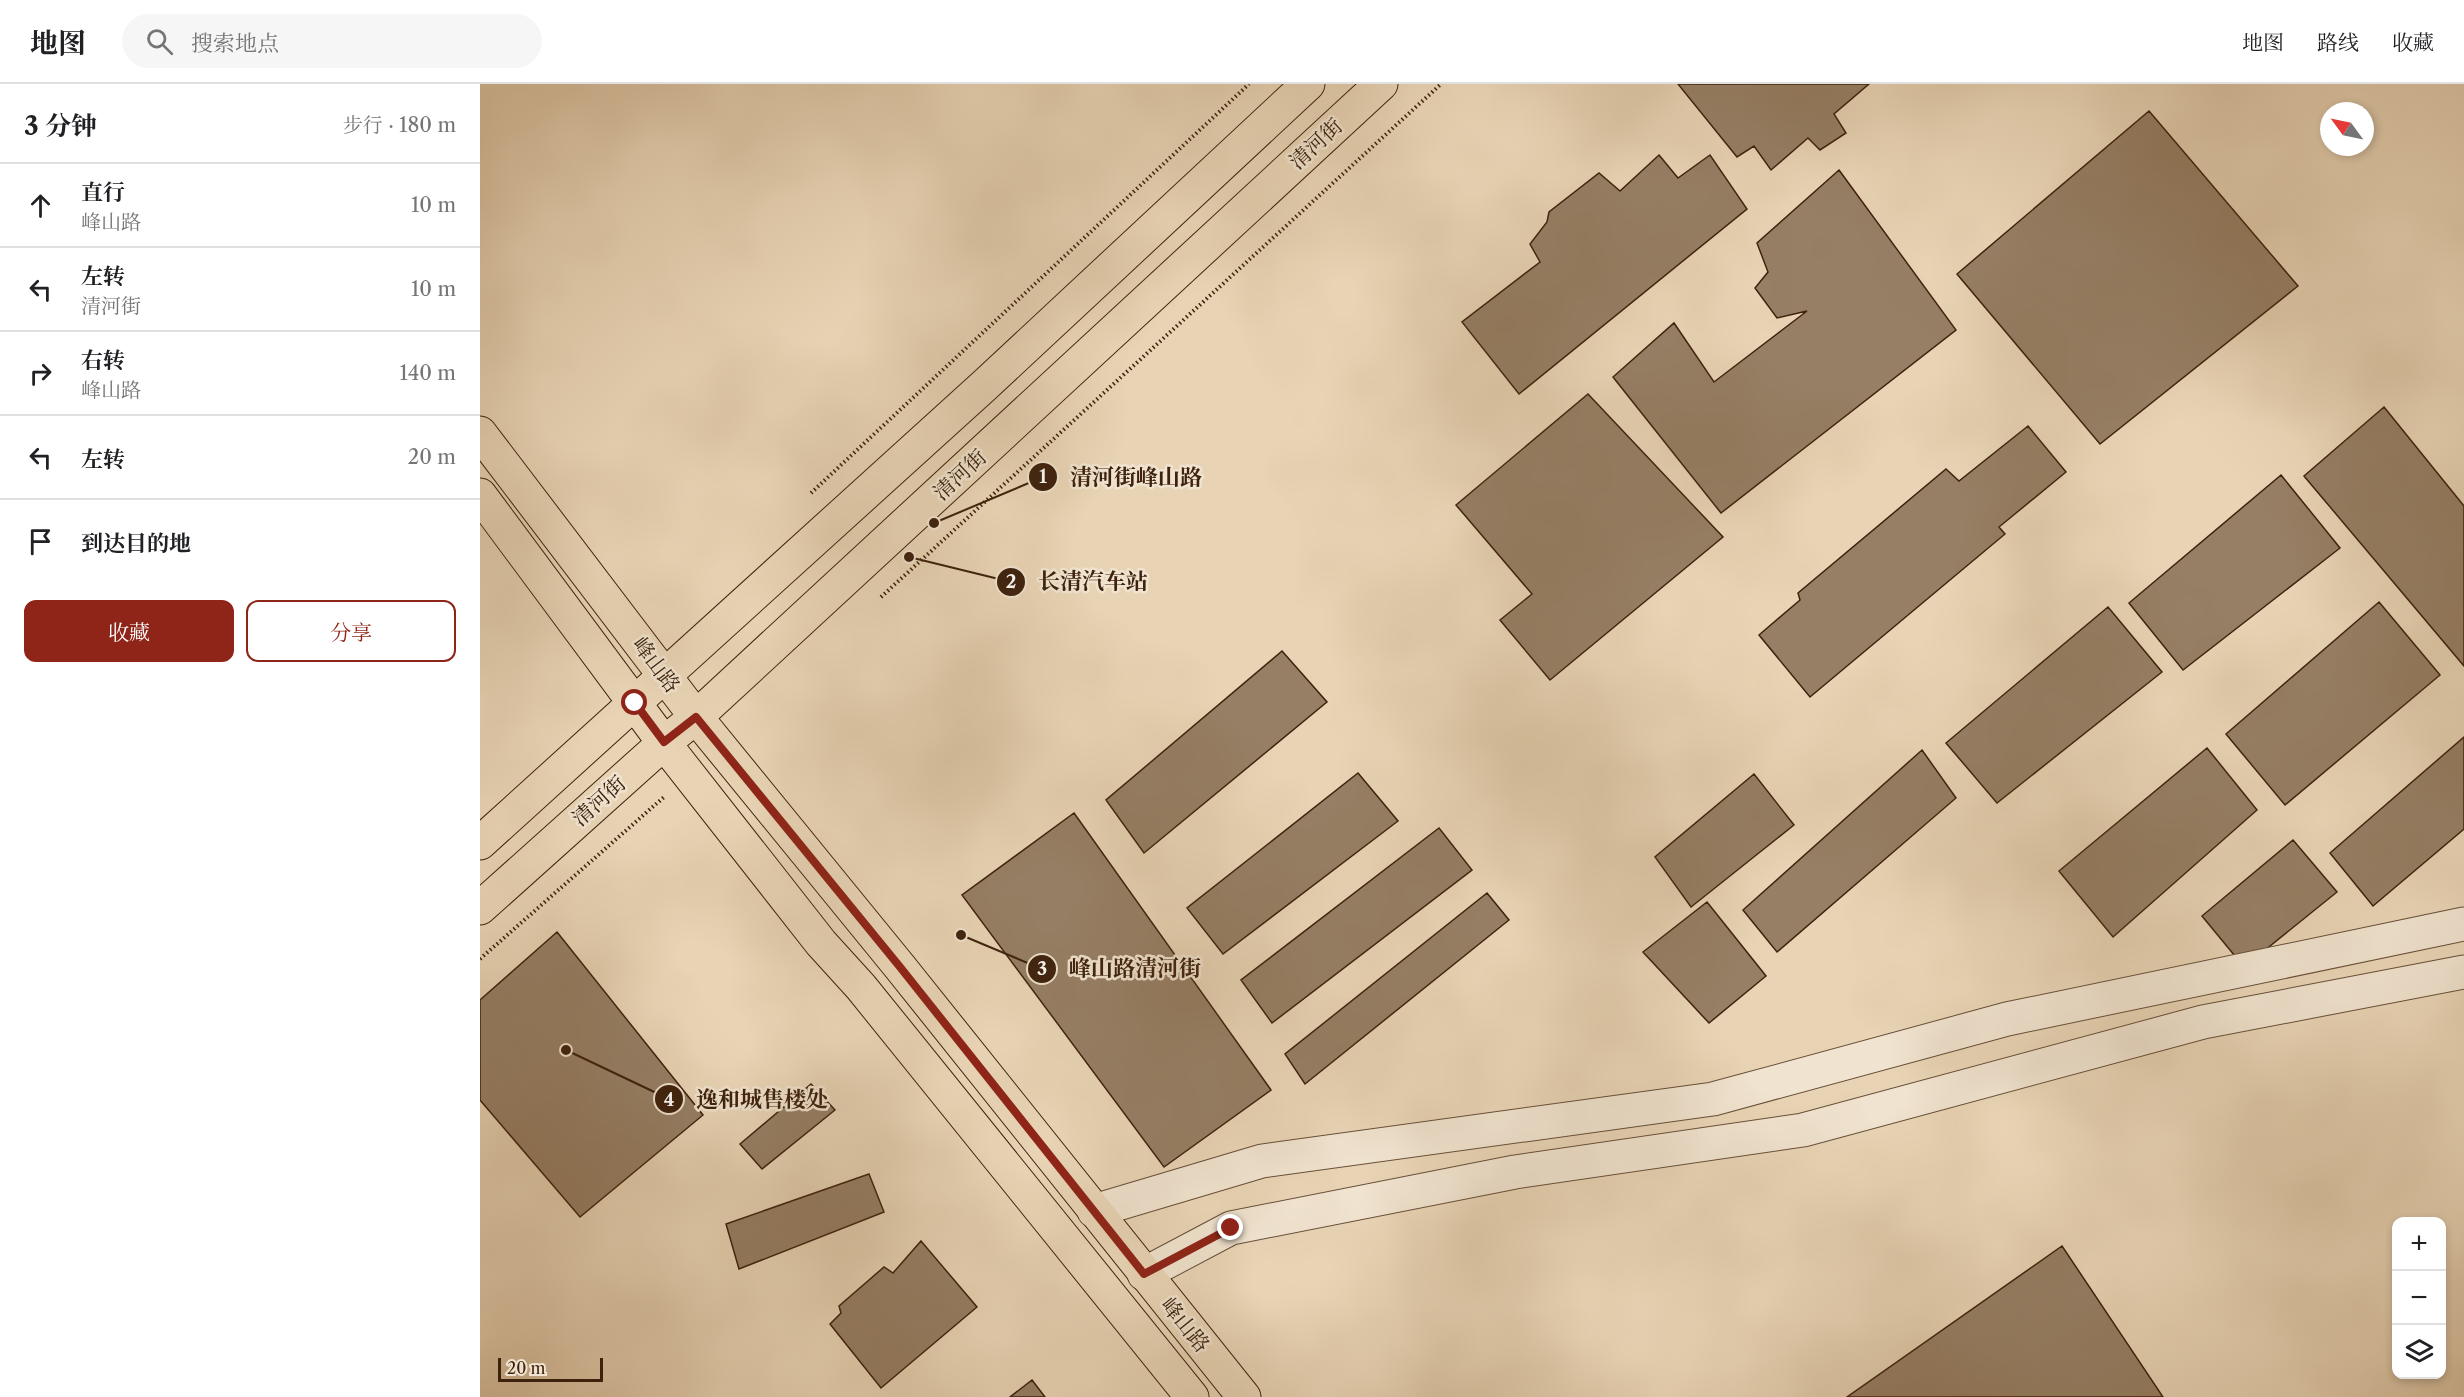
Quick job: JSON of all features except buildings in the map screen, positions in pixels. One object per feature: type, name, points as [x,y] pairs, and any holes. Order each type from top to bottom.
[{"type":"main road","points":[[480,843],[976,393],[1308,84]]},
{"type":"main road","name":"清河街","points":[[480,908],[664,742],[696,717],[1381,84]]},
{"type":"main road","name":"峰山路","points":[[480,433],[696,717],[908,976],[1244,1397]]},
{"type":"main road","name":"峰山路","points":[[480,495],[664,742],[821,943],[861,987],[1192,1397]]},
{"type":"street","points":[[1094,1211],[1262,1161],[1713,1099],[2007,1019],[2464,924]]},
{"type":"street","points":[[1144,1274],[1231,1228],[1515,1172],[1803,1130],[2203,1022],[2464,972]]},
{"type":"path","points":[[802,501],[1249,84]]},
{"type":"path","points":[[877,600],[1441,84]]},
{"type":"path","points":[[480,959],[690,775]]},
{"type":"place","name":"清河街峰山路","points":[[934,523]]},
{"type":"place","name":"长清汽车站","points":[[909,557]]},
{"type":"place","name":"峰山路清河街","points":[[961,935]]},
{"type":"place","name":"逸和城售楼处","points":[[566,1050]]},
{"type":"route","points":[[635,703],[664,742],[696,717],[900,967],[1144,1274],[1231,1228]]}]
